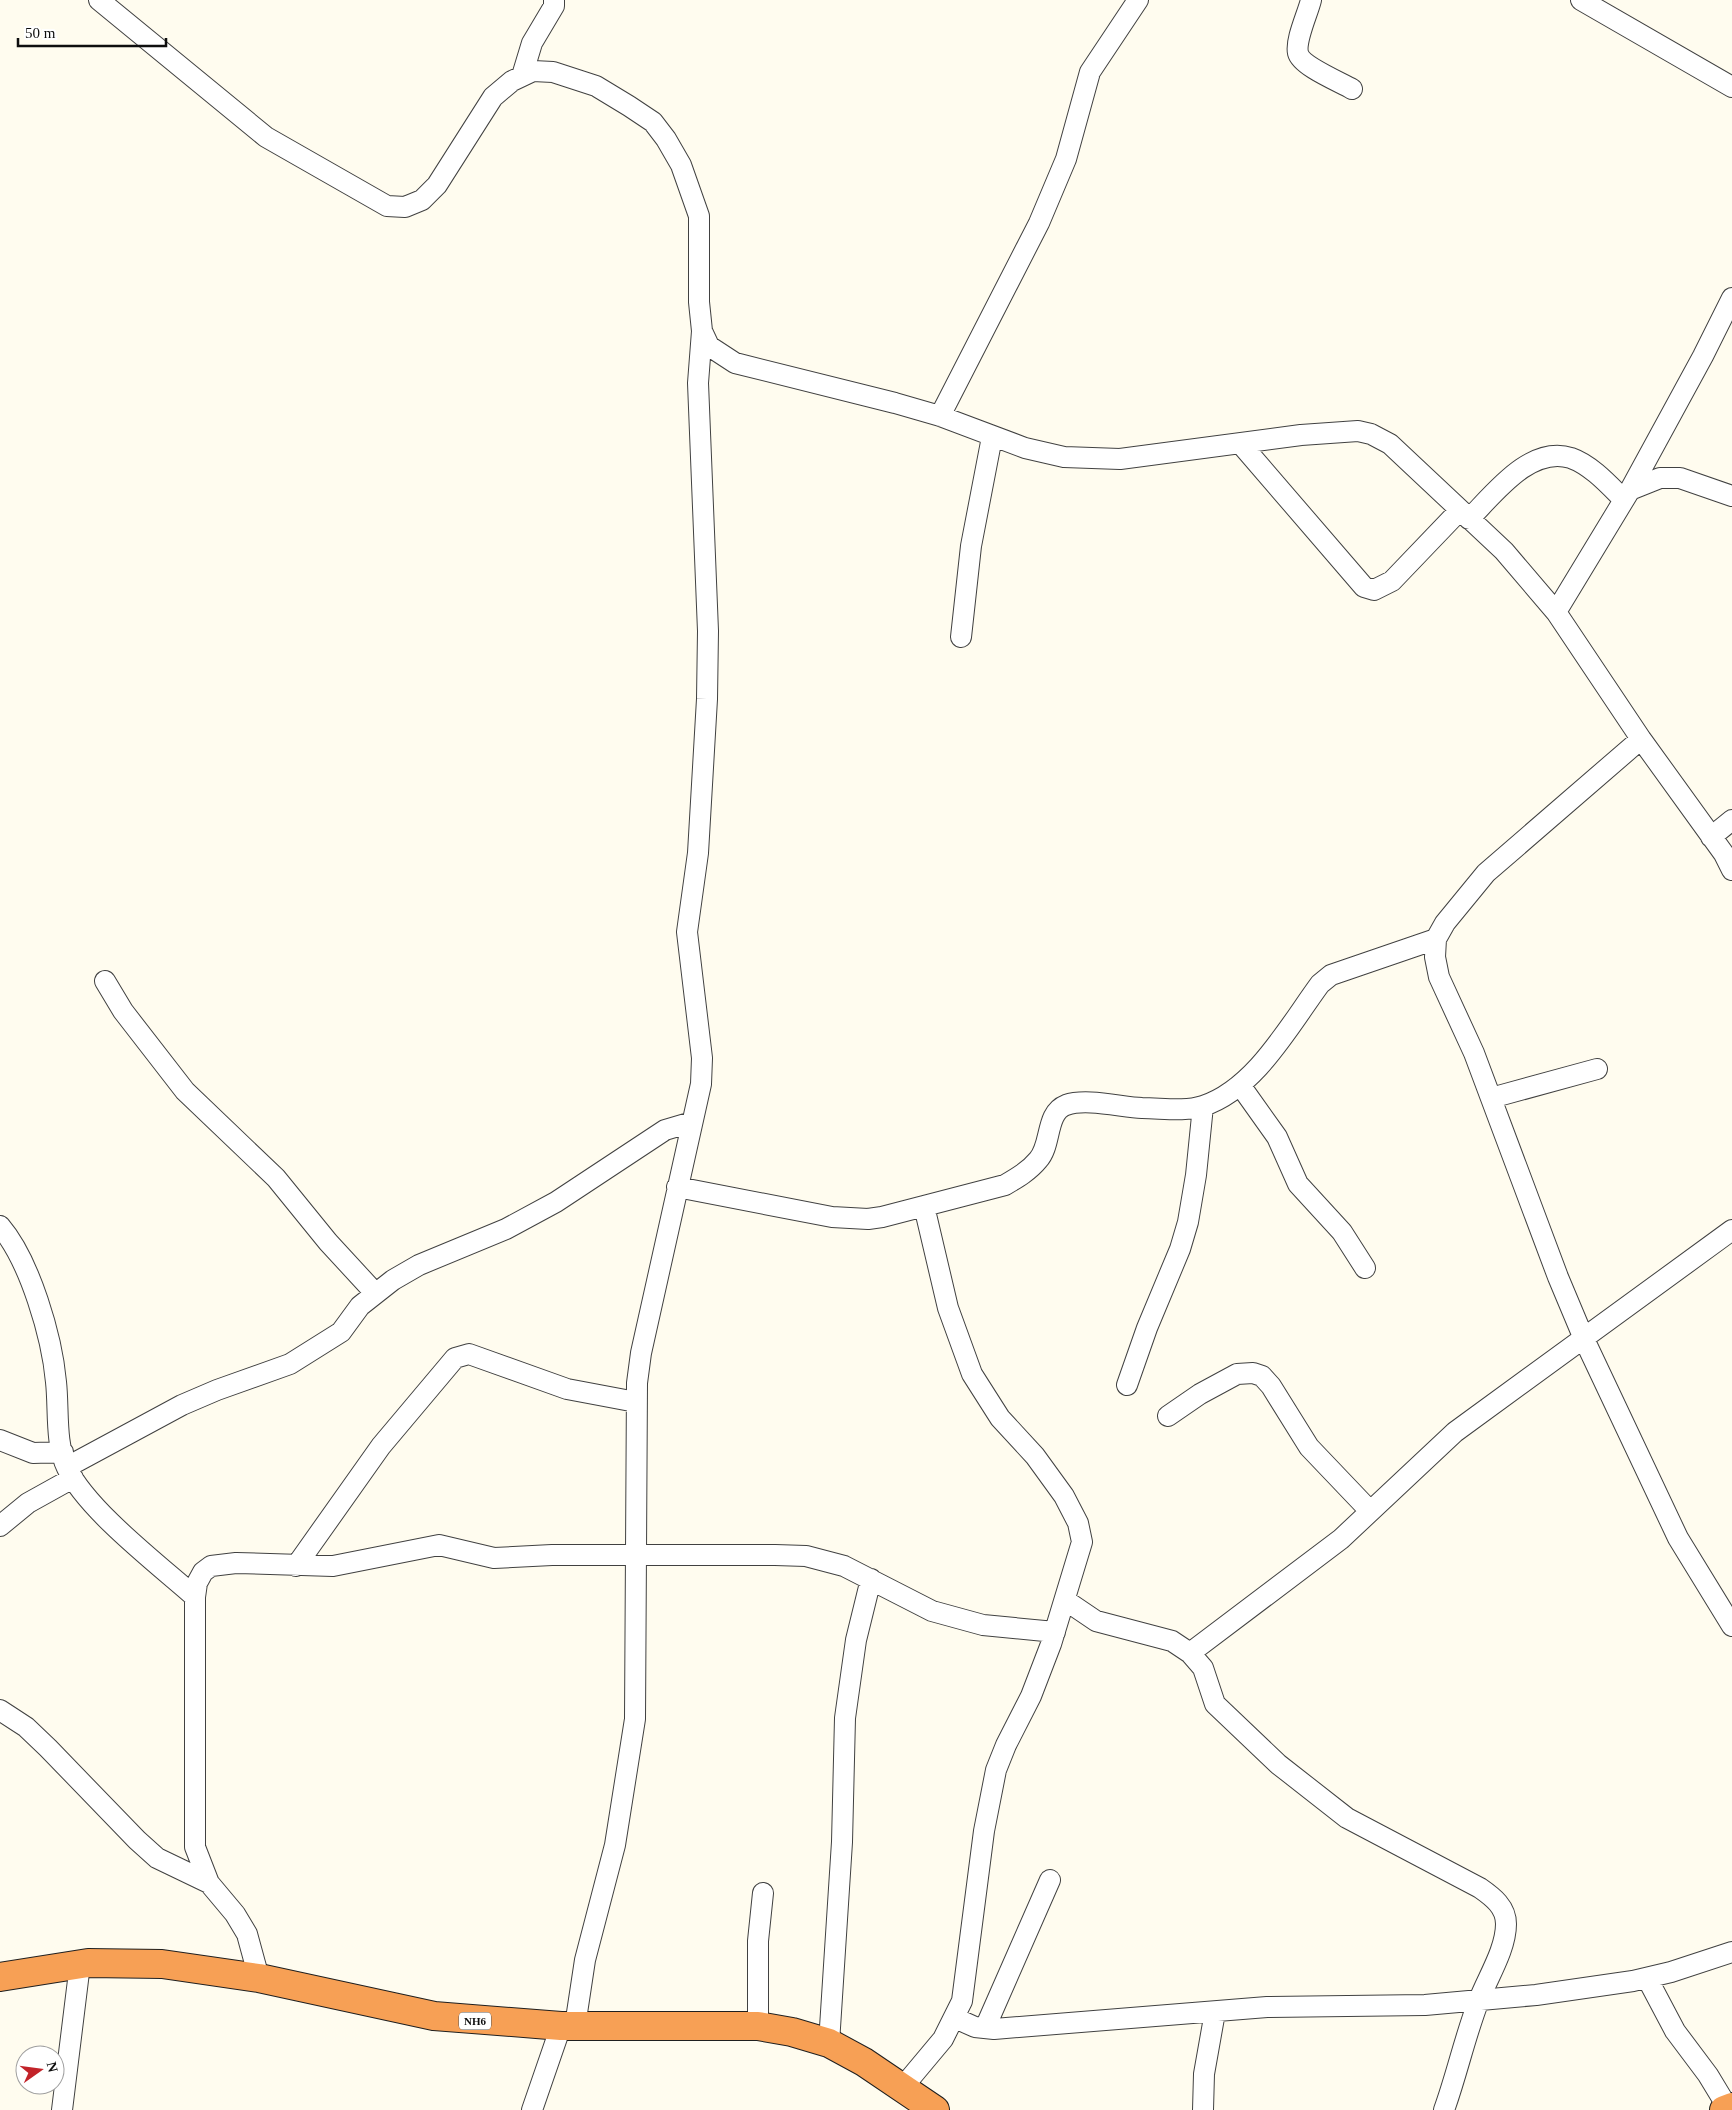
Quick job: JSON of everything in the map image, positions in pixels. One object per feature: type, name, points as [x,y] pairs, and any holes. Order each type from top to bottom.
[{"type":"highway","name":"NH6","points":[[0,1977],[80,1964],[162,1964],[259,1978],[434,2016],[568,2026],[758,2026],[792,2032],[829,2043],[864,2062],[935,2110]]},
{"type":"street","points":[[99,0],[266,137],[387,206],[405,207],[422,200],[437,186],[493,97],[512,81],[533,71],[553,72],[596,86],[652,122],[666,139],[681,165],[699,216],[699,302],[702,331],[698,383],[698,420],[708,631],[701,813],[687,932],[702,1058],[701,1084],[641,1353],[636,1402],[635,1719],[632,1743],[615,1845],[568,2026],[532,2110]]},
{"type":"street","points":[[522,76],[532,43],[554,6],[554,0]]},
{"type":"street","points":[[940,416],[1040,223],[1066,159],[1090,72],[1138,0]]},
{"type":"street","points":[[1312,0],[1298,42],[1298,53],[1304,62],[1352,89]]},
{"type":"street","points":[[1581,0],[1732,88]]},
{"type":"street","points":[[1556,612],[1626,495],[1703,356],[1732,298]]},
{"type":"street","points":[[702,331],[709,346],[735,363],[940,416],[992,437],[1044,452],[1089,459],[1120,460],[1301,435],[1358,431],[1371,434],[1390,444],[1504,551],[1556,612],[1732,870]]},
{"type":"street","points":[[961,637],[971,546],[992,437]]},
{"type":"street","points":[[1240,443],[1364,588],[1374,590],[1392,581],[1465,514],[1520,470],[1539,459],[1565,457],[1573,459],[1626,495]]},
{"type":"street","points":[[1626,495],[1660,478],[1680,478],[1732,496]]},
{"type":"street","points":[[1641,739],[1486,873],[1445,922],[1436,939],[1435,957],[1439,977],[1474,1053],[1558,1277],[1584,1339],[1678,1538],[1732,1626]]},
{"type":"street","points":[[1711,837],[1732,820]]},
{"type":"street","points":[[677,1187],[832,1217],[868,1219],[1005,1185],[1023,1175],[1039,1160],[1047,1146],[1052,1122],[1058,1110],[1067,1104],[1086,1103],[1120,1107],[1182,1109],[1203,1106],[1240,1086],[1260,1066],[1320,984],[1331,975],[1436,939]]},
{"type":"street","points":[[105,981],[123,1011],[185,1091],[276,1178],[328,1242],[375,1293]]},
{"type":"street","points":[[1491,1098],[1597,1069]]},
{"type":"street","points":[[1240,1086],[1277,1137],[1298,1184],[1342,1232],[1365,1268]]},
{"type":"street","points":[[1127,1385],[1147,1328],[1180,1248],[1188,1222],[1203,1106]]},
{"type":"street","points":[[0,1526],[68,1466],[182,1405],[217,1390],[290,1364],[341,1332],[360,1306],[375,1293],[419,1265],[506,1229],[556,1202],[665,1130],[692,1122]]},
{"type":"street","points":[[902,2088],[943,2040],[962,2001],[984,1831],[996,1770],[1006,1745],[1031,1696],[1055,1632],[1082,1542],[1078,1523],[1064,1496],[1035,1456],[1000,1418],[972,1374],[948,1308],[924,1206]]},
{"type":"street","points":[[0,1226],[16,1251],[44,1323],[56,1382],[68,1466],[101,1511],[195,1597]]},
{"type":"street","points":[[1190,1652],[1341,1539],[1455,1432],[1732,1230]]},
{"type":"street","points":[[296,1566],[381,1446],[455,1358],[469,1354],[567,1389],[636,1402]]},
{"type":"street","points":[[1168,1416],[1200,1394],[1237,1374],[1253,1373],[1262,1376],[1271,1386],[1309,1447],[1370,1511]]},
{"type":"street","points":[[0,1440],[68,1466]]},
{"type":"street","points":[[259,1978],[247,1934],[235,1914],[209,1883],[195,1847],[195,1597],[203,1572],[211,1566],[236,1563],[333,1566],[439,1545],[494,1558],[562,1555],[806,1556],[844,1566],[871,1578],[932,1611],[983,1625],[1055,1632]]},
{"type":"street","points":[[829,2043],[842,1842],[845,1718],[853,1656],[871,1578]]},
{"type":"street","points":[[1065,1600],[1096,1621],[1172,1641],[1190,1652],[1203,1668],[1215,1704],[1278,1764],[1347,1818],[1480,1888],[1495,1899],[1503,1910],[1506,1924],[1501,1948],[1478,2001],[1444,2110]]},
{"type":"street","points":[[0,1710],[26,1727],[157,1858],[209,1883]]},
{"type":"street","points":[[985,2028],[1050,1880]]},
{"type":"street","points":[[758,2026],[758,1941],[763,1893]]},
{"type":"street","points":[[955,2018],[975,2027],[1036,2027],[1267,2007],[1425,2005],[1478,2001],[1536,1995],[1646,1978],[1732,1952]]},
{"type":"street","points":[[62,2110],[80,1964]]},
{"type":"street","points":[[1646,1978],[1675,2031],[1708,2075],[1728,2108]]},
{"type":"street","points":[[1203,2110],[1204,2074],[1215,2012]]}]
